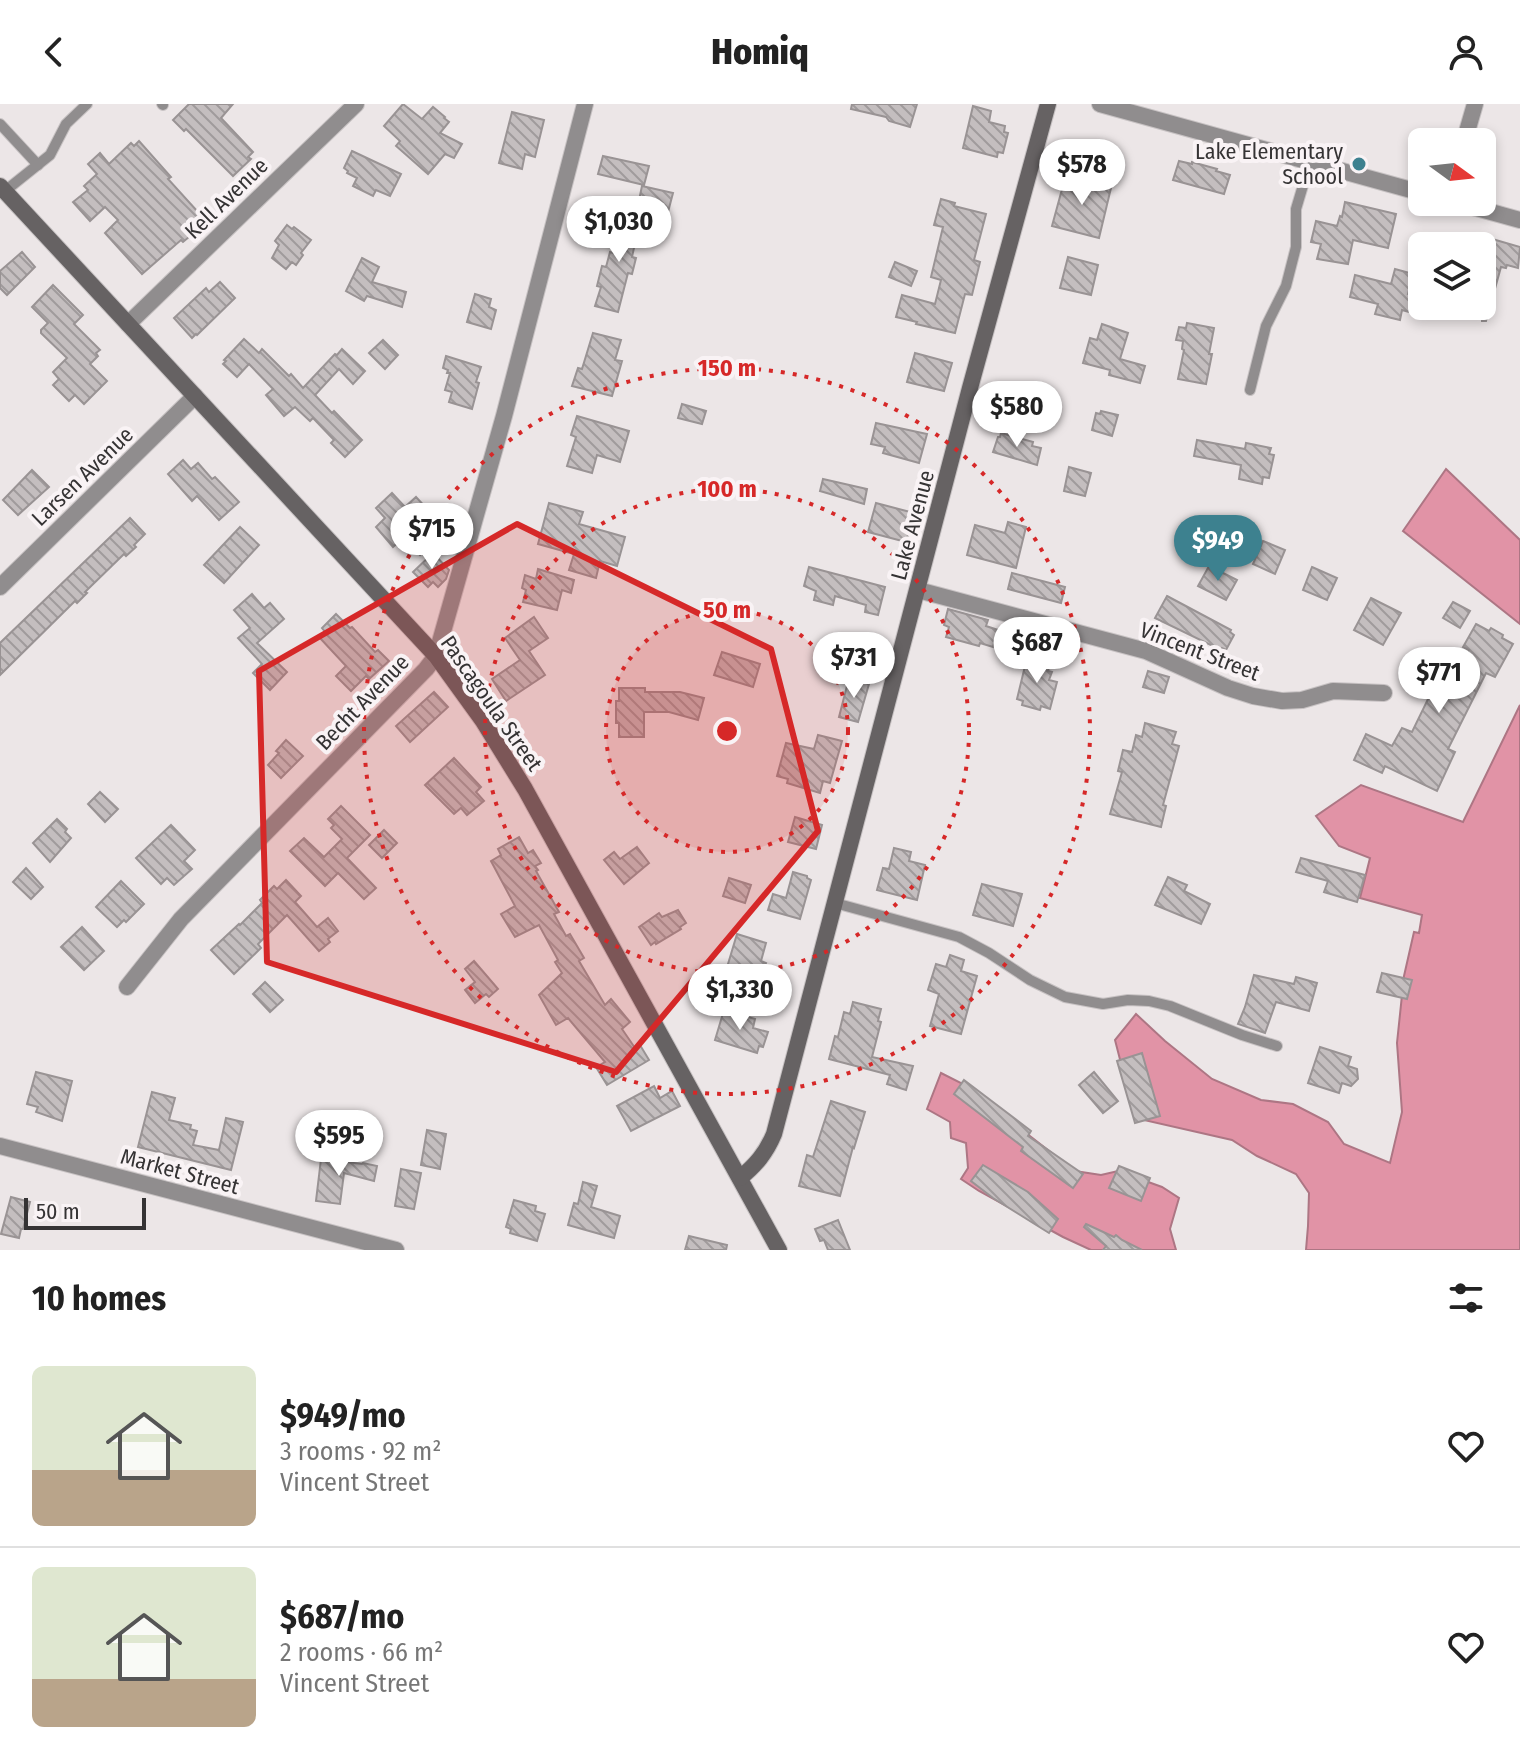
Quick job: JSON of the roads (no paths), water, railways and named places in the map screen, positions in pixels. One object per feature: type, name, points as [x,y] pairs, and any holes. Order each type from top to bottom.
[{"type":"street","name":"Kell Avenue","points":[[128,324],[356,104]]},
{"type":"street","name":"Becht Avenue","points":[[127,987],[181,919],[436,656],[504,416],[585,104]]},
{"type":"street","name":"Lake Avenue","points":[[740,1178],[766,1152],[774,1134],[1048,104]]},
{"type":"street","points":[[1100,104],[1408,189]]},
{"type":"street","points":[[1468,128],[1475,104]]},
{"type":"street","name":"Pascagoula Street","points":[[2,188],[436,656],[483,721],[525,789],[779,1250]]},
{"type":"street","points":[[1496,213],[1520,220]]},
{"type":"street","name":"Larsen Avenue","points":[[0,587],[195,396]]},
{"type":"street","name":"Vincent Street","points":[[918,590],[1146,651],[1253,696],[1282,701],[1302,700],[1333,691],[1384,693]]},
{"type":"street","name":"Market Street","points":[[0,1147],[396,1250]]},
{"type":"lane","points":[[2,188],[50,155],[66,124],[87,104]]},
{"type":"lane","points":[[1132,113],[1149,104]]},
{"type":"lane","points":[[0,124],[38,165]]},
{"type":"lane","points":[[1250,390],[1266,326],[1286,286],[1296,247],[1296,209],[1310,162]]},
{"type":"lane","points":[[835,903],[959,937],[1030,980],[1065,997],[1103,1004],[1128,1000],[1159,1003],[1277,1046]]},
{"type":"place","name":"Lake Elementary School","points":[[1359,164]]}]
